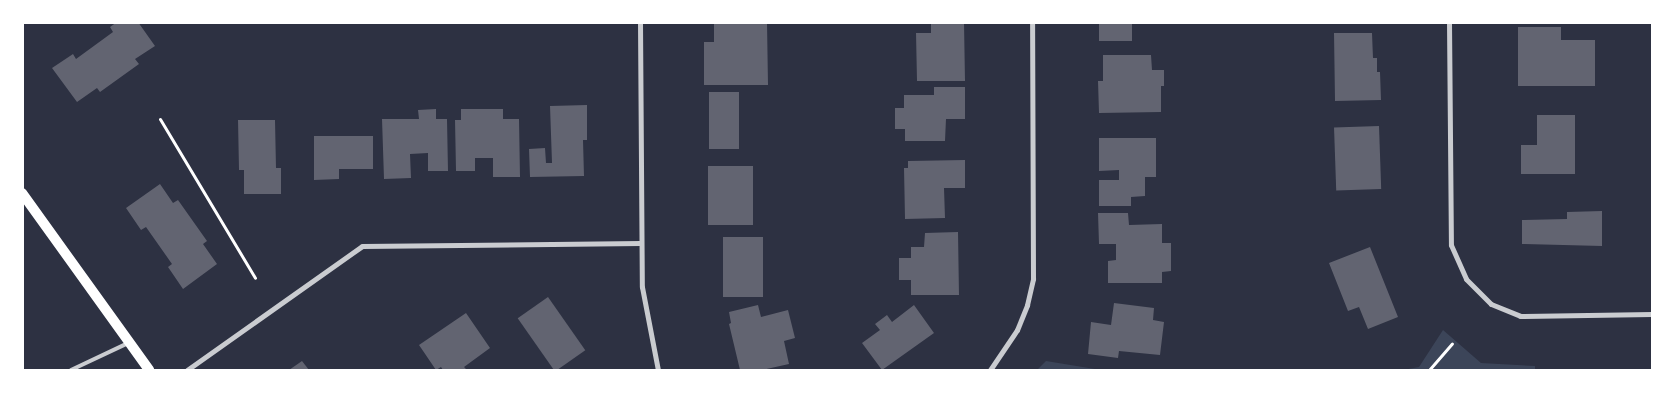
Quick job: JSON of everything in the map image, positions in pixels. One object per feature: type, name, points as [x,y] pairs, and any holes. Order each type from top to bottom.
[{"type":"main road","points":[[22,194],[149,370]]},
{"type":"street","points":[[640,22],[642,288],[658,370]]},
{"type":"street","points":[[990,370],[1017,330],[1026,306],[1032,279],[1032,22]]},
{"type":"street","points":[[1449,22],[1451,245],[1466,279],[1491,304],[1520,316],[1652,314]]},
{"type":"street","points":[[188,370],[362,246],[641,243]]},
{"type":"lane","points":[[71,370],[129,343]]},
{"type":"path","points":[[160,119],[255,278]]},
{"type":"path","points":[[1429,370],[1452,344]]},
{"type":"shaded area","points":[[1443,330],[1481,363],[1535,366],[1535,370],[1403,370],[1419,367]]},
{"type":"shaded area","points":[[1046,361],[1101,370],[1037,370]]},
{"type":"building","points":[[117,22],[138,22],[155,46],[135,59],[139,64],[100,92],[97,88],[77,102],[52,68],[73,54],[76,59],[113,32],[110,27]]},
{"type":"building","points":[[714,22],[767,22],[768,85],[704,85],[704,42],[714,42]]},
{"type":"building","points":[[931,22],[964,22],[965,81],[917,81],[916,33],[931,33]]},
{"type":"building","points":[[1099,22],[1132,22],[1132,41],[1099,41]]},
{"type":"building","points":[[1518,27],[1561,27],[1561,40],[1595,40],[1595,86],[1518,86]]},
{"type":"building","points":[[1334,33],[1372,33],[1373,58],[1377,58],[1377,72],[1380,72],[1381,100],[1335,101]]},
{"type":"building","points":[[1103,55],[1151,55],[1152,70],[1164,70],[1164,86],[1161,86],[1161,112],[1099,113],[1098,81],[1103,81]]},
{"type":"building","points":[[934,87],[965,87],[965,119],[946,119],[945,141],[905,141],[905,129],[895,129],[895,108],[904,108],[904,95],[934,95]]},
{"type":"building","points":[[709,92],[739,92],[739,149],[709,149]]},
{"type":"building","points":[[587,105],[587,140],[583,140],[584,176],[530,177],[529,149],[545,148],[546,163],[552,163],[550,106]]},
{"type":"building","points":[[436,109],[436,119],[447,119],[448,171],[428,171],[428,153],[410,154],[411,178],[384,179],[382,119],[419,119],[418,110]]},
{"type":"building","points":[[461,109],[503,109],[503,119],[519,119],[520,177],[493,177],[493,158],[475,158],[475,171],[456,171],[455,120],[461,120]]},
{"type":"building","points":[[1537,115],[1575,115],[1575,174],[1521,174],[1521,145],[1537,145]]},
{"type":"building","points":[[238,120],[275,120],[276,168],[281,168],[281,194],[244,194],[244,170],[239,170]]},
{"type":"building","points":[[1379,126],[1381,189],[1336,191],[1334,128]]},
{"type":"building","points":[[314,136],[373,136],[373,169],[339,169],[339,179],[314,180]]},
{"type":"building","points":[[1099,138],[1156,138],[1156,177],[1145,177],[1145,196],[1131,197],[1131,206],[1099,206],[1099,180],[1119,180],[1119,170],[1099,171]]},
{"type":"building","points":[[965,160],[965,188],[944,188],[945,218],[905,219],[904,168],[908,168],[908,161]]},
{"type":"building","points":[[708,166],[753,166],[753,225],[708,225]]},
{"type":"building","points":[[160,184],[173,203],[178,200],[207,241],[203,244],[217,264],[183,289],[168,267],[172,264],[146,227],[141,230],[126,208]]},
{"type":"building","points":[[1602,211],[1602,246],[1522,244],[1522,220],[1567,219],[1567,212]]},
{"type":"building","points":[[1098,213],[1128,213],[1129,225],[1162,224],[1162,243],[1171,243],[1171,271],[1162,272],[1162,283],[1108,283],[1108,261],[1116,260],[1116,244],[1099,244]]},
{"type":"building","points":[[958,232],[959,295],[911,295],[911,280],[899,280],[899,258],[911,258],[911,247],[924,247],[925,233]]},
{"type":"building","points":[[723,237],[763,237],[763,297],[723,297]]},
{"type":"building","points":[[1370,247],[1398,317],[1368,329],[1359,307],[1348,311],[1329,263]]},
{"type":"building","points":[[548,297],[585,350],[557,370],[554,370],[518,318]]},
{"type":"building","points":[[1114,303],[1154,308],[1153,320],[1164,322],[1160,355],[1119,351],[1118,358],[1088,354],[1091,322],[1111,325]]},
{"type":"building","points":[[758,305],[761,317],[788,310],[795,338],[784,341],[789,364],[762,370],[740,370],[729,324],[731,323],[729,312]]},
{"type":"building","points":[[914,305],[934,333],[882,370],[862,343],[880,330],[875,324],[887,315],[892,322]]},
{"type":"building","points":[[466,313],[490,348],[464,367],[467,370],[443,370],[441,367],[436,370],[419,345]]},
{"type":"building","points":[[302,361],[309,370],[289,370]]}]
